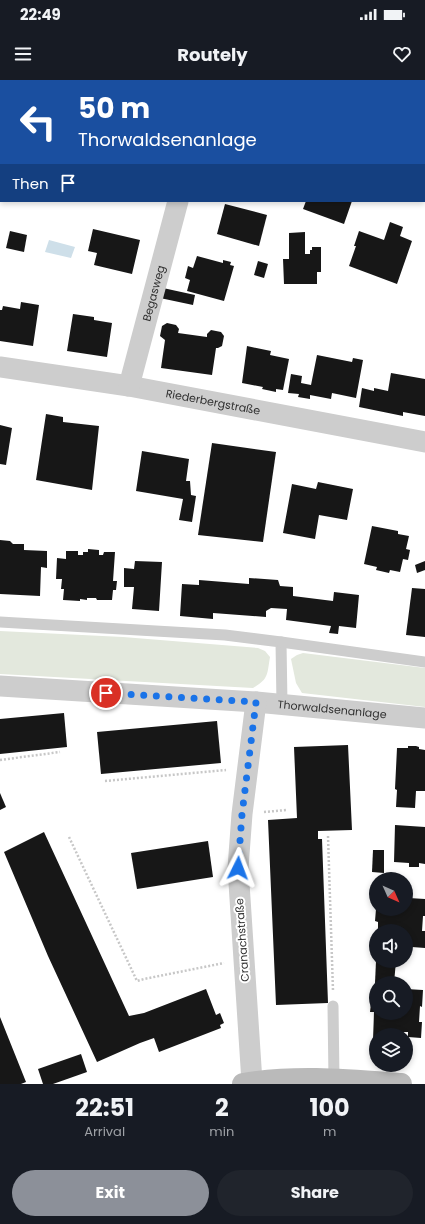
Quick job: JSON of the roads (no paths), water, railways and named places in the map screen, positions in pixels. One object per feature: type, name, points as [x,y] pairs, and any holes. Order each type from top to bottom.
[{"type":"main road","points":[[247,1083],[282,1079],[334,1079],[401,1084]]},
{"type":"street","name":"Begasweg","points":[[129,386],[178,202]]},
{"type":"street","name":"Riederbergstraße","points":[[0,366],[129,386],[425,442]]},
{"type":"street","name":"Thorwaldsenanlage","points":[[0,686],[256,702],[425,718]]},
{"type":"street","name":"Cranachstraße","points":[[247,1083],[244,959],[238,868],[239,842],[256,702]]},
{"type":"lane","points":[[0,622],[225,635],[425,662]]},
{"type":"lane","points":[[281,642],[282,704]]},
{"type":"lane","points":[[333,1006],[334,1079]]}]
